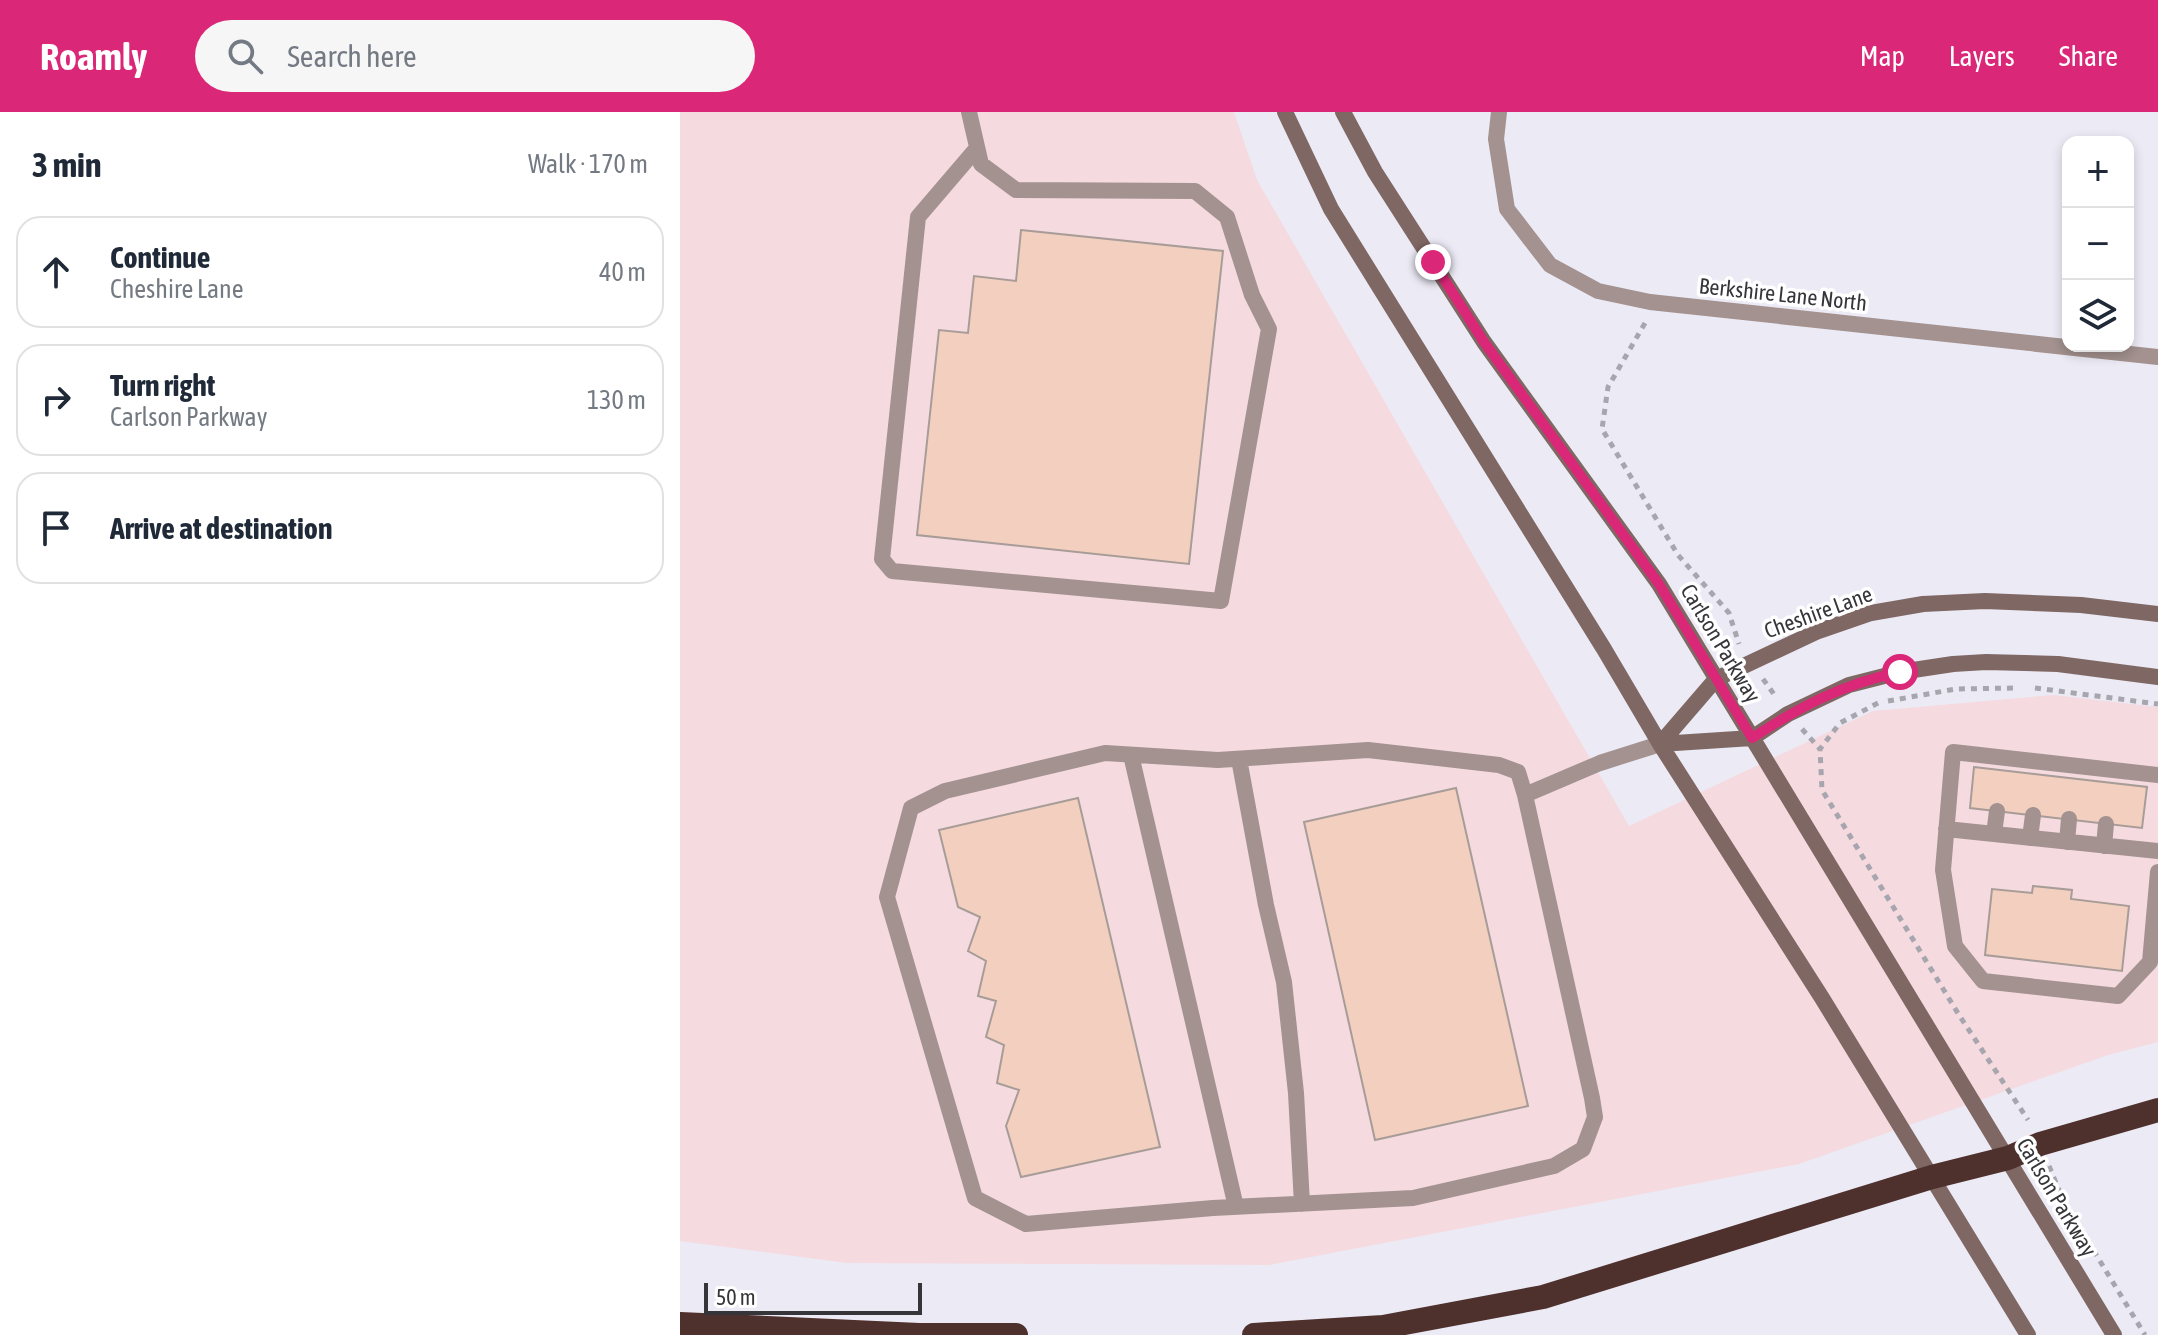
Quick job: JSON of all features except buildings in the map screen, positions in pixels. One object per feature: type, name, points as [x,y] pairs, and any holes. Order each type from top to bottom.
[{"type":"highway","points":[[1254,1335],[1383,1327],[1543,1297],[2158,1110]]},
{"type":"highway","points":[[680,1324],[919,1335],[1016,1335]]},
{"type":"main road","points":[[1285,112],[1331,209],[2028,1335]]},
{"type":"main road","name":"Carlson Parkway","points":[[1343,112],[1375,172],[1484,342],[1659,584],[2114,1335]]},
{"type":"main road","name":"Cheshire Lane","points":[[1660,744],[1716,679],[1816,632],[1871,613],[1903,606],[1985,601],[2081,605],[2158,614]]},
{"type":"main road","points":[[1660,744],[1752,738],[1788,714],[1849,685],[1900,672],[1953,664],[2058,664],[2158,677]]},
{"type":"street","points":[[969,112],[981,164],[1016,190],[1195,191],[1227,217],[1252,295],[1269,329],[1221,601],[892,571],[882,559],[918,217],[977,148]]},
{"type":"street","name":"Berkshire Lane North","points":[[1499,112],[1496,139],[1507,209],[1550,265],[1598,291],[1650,302],[2158,357]]},
{"type":"street","points":[[1525,795],[1600,763],[1660,744]]},
{"type":"street","points":[[1368,750],[1499,765],[1518,772],[1525,795],[1592,1098],[1595,1117],[1583,1149],[1554,1166],[1413,1198],[1236,1207],[1026,1224],[975,1198],[887,897],[911,808],[945,791],[1105,753],[1239,759],[1368,750]]},
{"type":"street","points":[[2158,775],[2111,776],[2002,764],[1953,752],[1943,870],[1955,946],[1983,981],[2118,996],[2154,962],[2158,872]]},
{"type":"street","points":[[1131,755],[1236,1207]]},
{"type":"street","points":[[1239,759],[1266,905],[1284,982],[1296,1093],[1302,1204]]},
{"type":"street","points":[[1994,834],[1997,811]]},
{"type":"street","points":[[2030,838],[2033,815]]},
{"type":"street","points":[[2067,842],[2069,819]]},
{"type":"street","points":[[2104,846],[2106,824]]},
{"type":"street","points":[[1946,829],[2158,851]]},
{"type":"path","points":[[1650,302],[1645,326],[1608,387],[1602,429],[1678,555],[1729,613],[1735,638]]},
{"type":"path","points":[[2145,1335],[2064,1202],[2024,1113],[1959,1015],[1822,790],[1820,749],[1840,723],[1878,703],[1956,689],[2029,688],[2158,704]]},
{"type":"shaded area","points":[[680,112],[1234,112],[1257,180],[1629,826],[1873,711],[2053,695],[2158,707],[2158,1042],[2108,1055],[1799,1164],[1269,1265],[847,1263],[680,1241]]},
{"type":"route","points":[[1433,262],[1484,342],[1659,584],[1752,738],[1788,714],[1827,694],[1900,672]]}]
